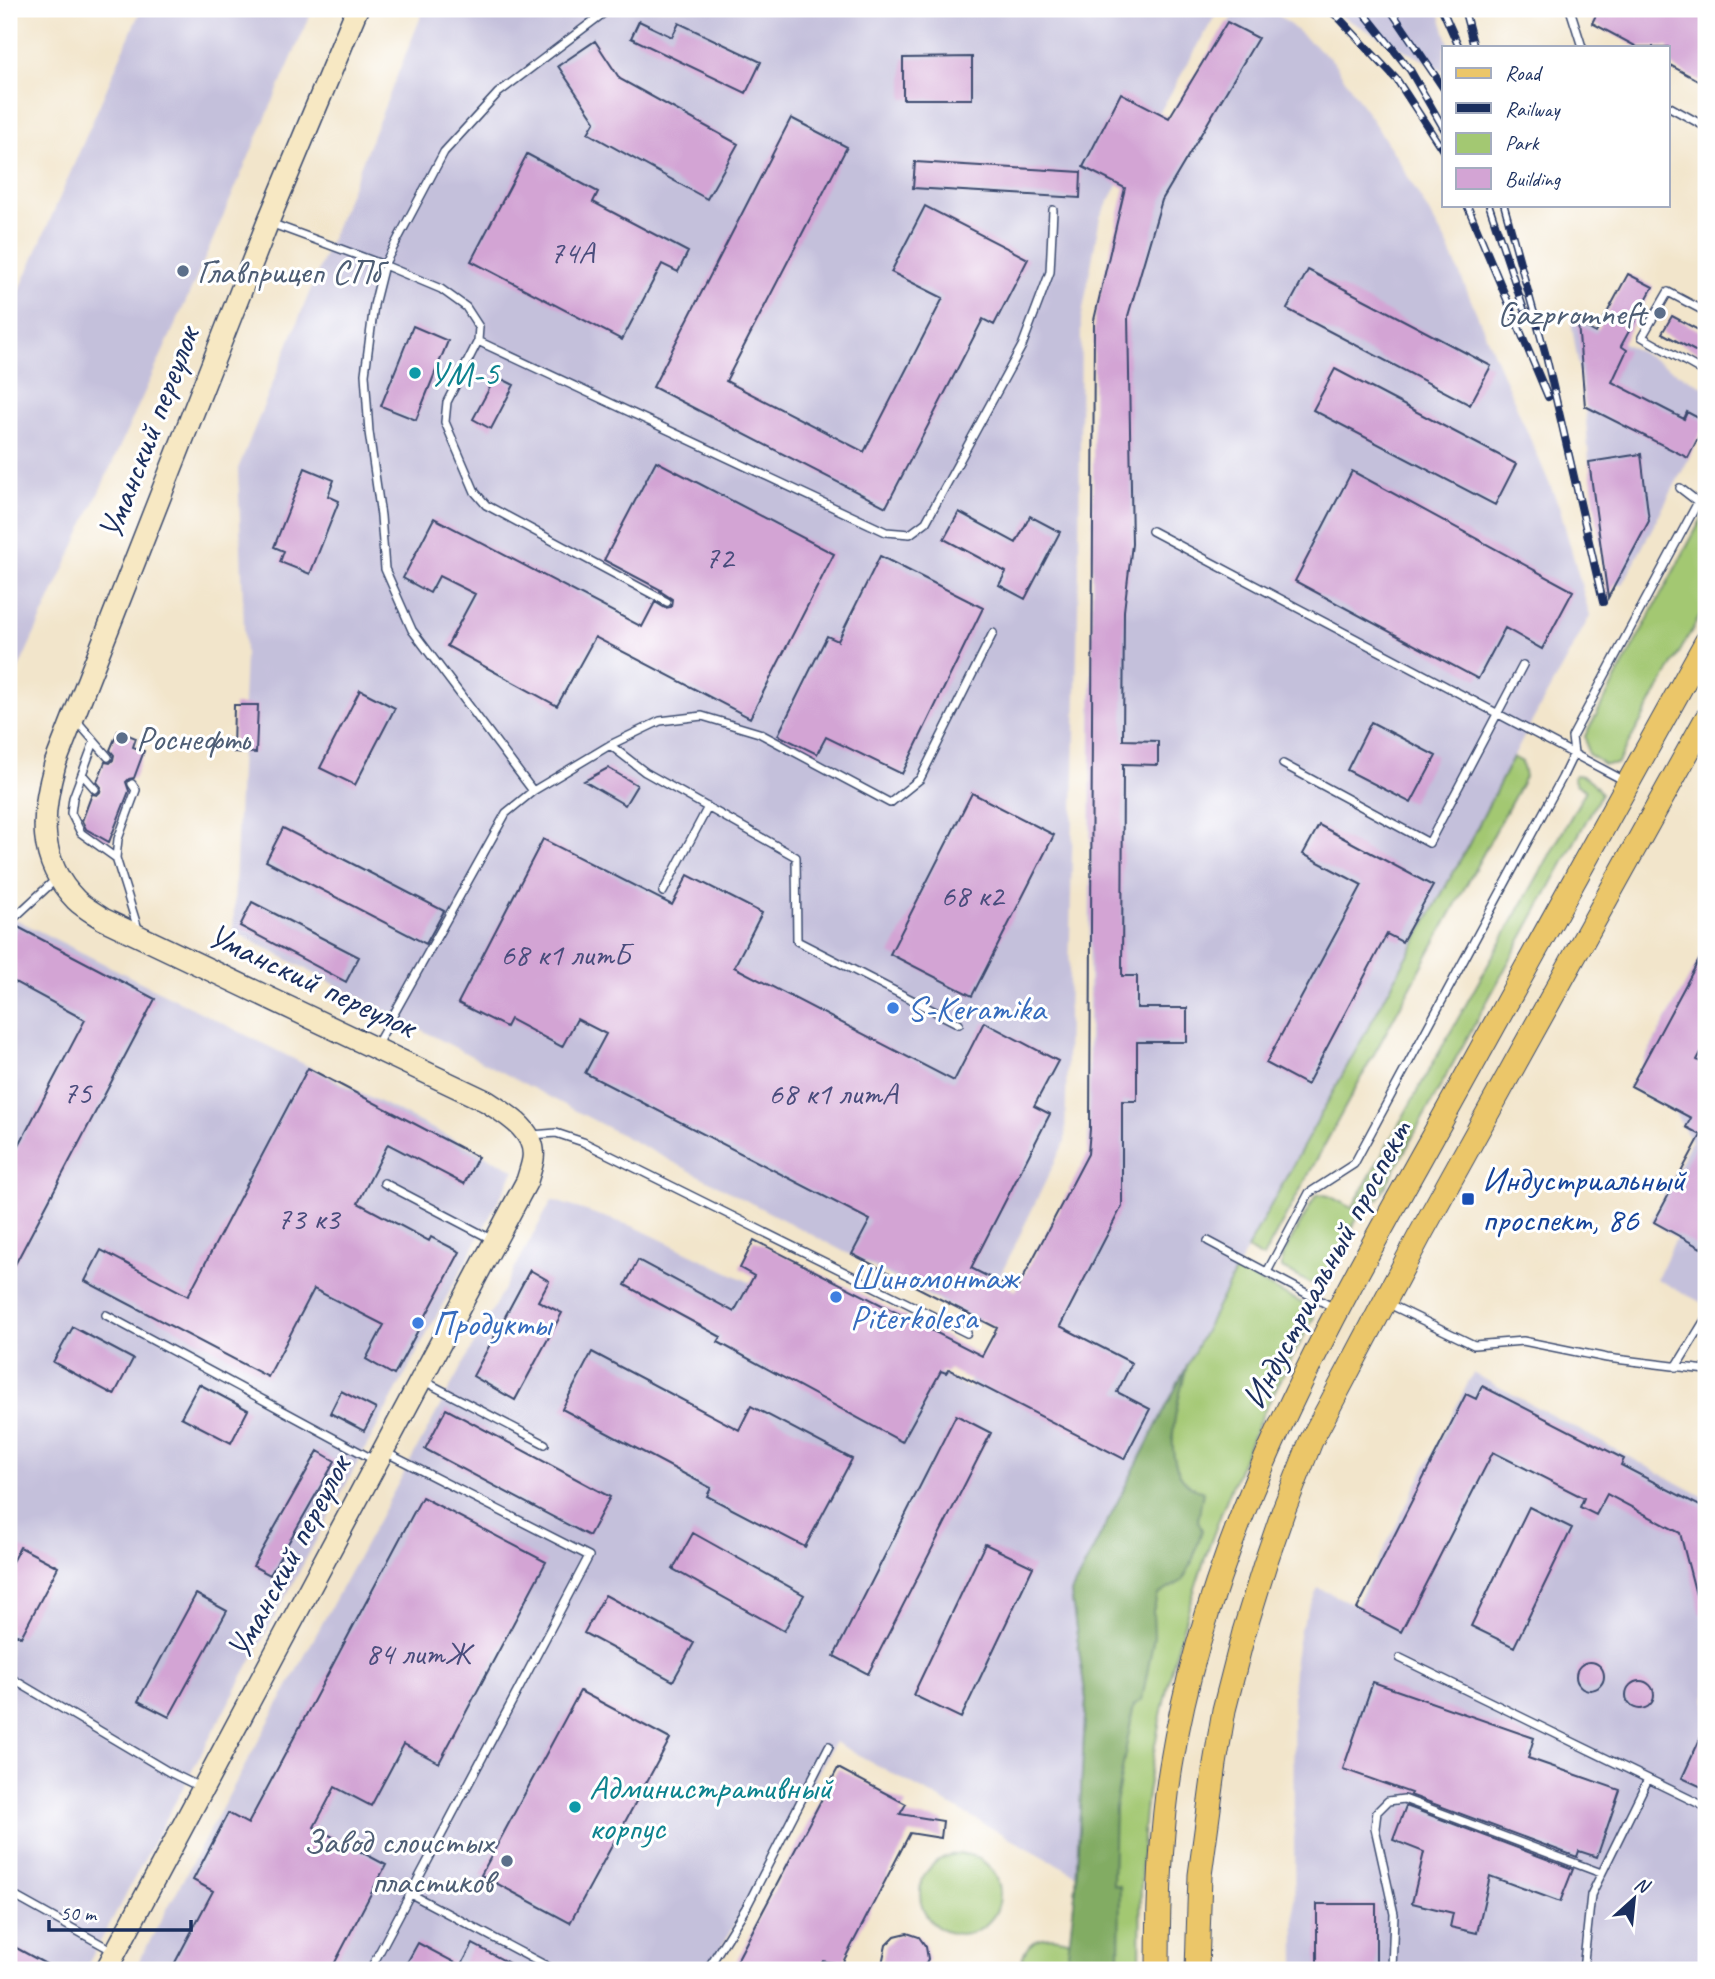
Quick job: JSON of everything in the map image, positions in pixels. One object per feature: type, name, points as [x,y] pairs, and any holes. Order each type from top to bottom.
[{"type":"main road","name":"Индустриальный проспект","points":[[1158,1970],[1158,1889],[1171,1766],[1198,1645],[1234,1533],[1256,1478],[1294,1393],[1338,1310],[1706,642]]},
{"type":"main road","name":"Индустриальный проспект","points":[[1197,1970],[1200,1875],[1224,1710],[1244,1632],[1284,1509],[1311,1441],[1447,1187],[1706,719]]},
{"type":"street","name":"Уманский переулок","points":[[110,1961],[527,1181],[534,1157],[528,1135],[510,1116],[486,1101],[103,919],[77,901],[58,877],[48,852],[46,796],[55,764],[268,222],[357,9]]},
{"type":"lane","points":[[533,791],[412,630],[385,569],[381,516],[369,432],[366,374],[374,305],[384,265],[444,152],[498,93],[609,9]]},
{"type":"lane","points":[[1570,9],[1583,46]]},
{"type":"lane","points":[[1670,107],[1706,127]]},
{"type":"lane","points":[[478,341],[886,532],[910,534],[926,522],[1022,345],[1050,272],[1053,210]]},
{"type":"lane","points":[[268,222],[441,289],[466,307],[479,327],[478,341],[447,402],[445,422],[475,492],[486,505],[667,602]]},
{"type":"lane","points":[[1706,312],[1668,292],[1642,337],[1706,373]]},
{"type":"lane","points":[[1267,1272],[1309,1193],[1354,1164],[1574,753],[1572,737],[1698,502],[1680,488]]},
{"type":"lane","points":[[1152,531],[1629,783]]},
{"type":"lane","points":[[376,1047],[506,813],[533,791],[611,745],[660,721],[702,716],[759,733],[890,803],[920,779],[993,633]]},
{"type":"lane","points":[[1283,764],[1429,843],[1522,665]]},
{"type":"lane","points":[[73,716],[108,757]]},
{"type":"lane","points":[[94,742],[73,797],[71,813],[81,833],[116,858]]},
{"type":"lane","points":[[611,745],[645,772],[796,857],[797,941],[959,1024]]},
{"type":"lane","points":[[82,774],[94,789]]},
{"type":"lane","points":[[132,784],[136,790],[118,839],[116,858],[141,936]]},
{"type":"lane","points":[[663,892],[708,807]]},
{"type":"lane","points":[[118,818],[123,826]]},
{"type":"lane","points":[[9,929],[14,918],[58,877]]},
{"type":"lane","points":[[528,1135],[556,1133],[583,1142],[967,1333]]},
{"type":"lane","points":[[384,1183],[495,1241]]},
{"type":"lane","points":[[1208,1241],[1338,1310]]},
{"type":"lane","points":[[1385,1302],[1475,1345],[1523,1341],[1607,1358],[1706,1370]]},
{"type":"lane","points":[[106,1315],[379,1456],[589,1556],[370,1970]]},
{"type":"lane","points":[[1676,1367],[1706,1318]]},
{"type":"lane","points":[[420,1380],[545,1444]]},
{"type":"lane","points":[[1400,1658],[1706,1807]]},
{"type":"lane","points":[[9,1677],[202,1789]]},
{"type":"lane","points":[[708,1970],[747,1906],[829,1746]]},
{"type":"lane","points":[[1583,1970],[1591,1895],[1648,1779]]},
{"type":"lane","points":[[1392,1970],[1394,1914],[1375,1828],[1377,1812],[1388,1801],[1404,1799],[1601,1873]]},
{"type":"lane","points":[[9,1893],[110,1961]]},
{"type":"lane","points":[[411,1894],[554,1970]]},
{"type":"shaded area","points":[[141,9],[313,9],[192,288],[9,690],[9,315]]},
{"type":"shaded area","points":[[424,9],[1219,9],[1100,217],[1081,321],[1079,572],[1065,1141],[978,1322],[233,931],[245,655],[238,469]]},
{"type":"shaded area","points":[[1237,9],[1271,9],[1333,61],[1396,156],[1447,244],[1559,506],[1590,616],[1469,844],[1242,1259],[1071,1593],[1086,1699],[1077,1875],[835,1742],[709,1970],[134,1970],[552,1200],[635,1227],[971,1389],[969,1380],[1088,1154],[1094,320],[1126,188]]},
{"type":"shaded area","points":[[1327,9],[1438,9],[1450,46],[1442,46],[1442,70]]},
{"type":"shaded area","points":[[1570,314],[1706,388],[1706,420],[1623,584],[1606,583],[1589,462],[1585,406]]},
{"type":"shaded area","points":[[9,916],[515,1170],[85,1970],[9,1970]]},
{"type":"shaded area","points":[[1706,947],[1706,1305],[1657,1279],[1676,1238],[1651,1221],[1691,1141],[1675,1113],[1629,1087]]},
{"type":"shaded area","points":[[1473,1373],[1706,1498],[1706,1970],[1295,1970],[1293,1696],[1294,1665],[1300,1629],[1318,1588],[1356,1605]]},
{"type":"green space","points":[[1706,511],[1706,605],[1617,764],[1604,764],[1588,754],[1585,736]]},
{"type":"green space","points":[[1513,757],[1522,762],[1525,777],[1263,1258],[1247,1249],[1469,844]]},
{"type":"green space","points":[[1575,775],[1591,781],[1601,794],[1378,1200],[1366,1194],[1359,1209],[1361,1211],[1322,1286],[1315,1286],[1282,1268],[1282,1257],[1315,1197],[1319,1194],[1329,1196],[1352,1208],[1586,790],[1576,784],[1573,778]]},
{"type":"green space","points":[[1236,1270],[1306,1305],[1314,1317],[1268,1404],[1243,1459],[1209,1547],[1181,1636],[1158,1728],[1146,1798],[1141,1872],[1140,1970],[1021,1970],[1025,1951],[1036,1940],[1052,1937],[1070,1941],[1076,1886],[1086,1699],[1071,1593]]},
{"type":"green space","points":[[1187,1366],[1176,1410],[1174,1459],[1179,1473],[1188,1484],[1203,1492],[1198,1520],[1202,1530],[1191,1565],[1182,1581],[1158,1595],[1153,1611],[1154,1637],[1142,1700],[1134,1705],[1115,1808],[1113,1885],[1120,1886],[1119,1964],[1124,1970],[1066,1970],[1076,1886],[1086,1699],[1071,1593]]},
{"type":"green space","points":[[960,1854],[975,1857],[988,1866],[997,1879],[1000,1894],[997,1909],[988,1922],[975,1931],[960,1934],[945,1931],[932,1922],[923,1909],[920,1894],[923,1879],[932,1866],[945,1857]]},
{"type":"building","points":[[1599,9],[1706,9],[1706,85],[1670,65],[1670,46],[1635,46],[1592,23]]},
{"type":"building","points":[[639,21],[672,37],[679,23],[761,62],[746,93],[631,38]]},
{"type":"building","points":[[1227,22],[1258,38],[1162,200],[1128,316],[1132,544],[1124,611],[1123,740],[1158,741],[1158,765],[1123,764],[1122,976],[1137,976],[1137,1008],[1187,1008],[1187,1042],[1137,1042],[1137,1101],[1122,1101],[1122,1206],[1060,1326],[1132,1363],[1117,1392],[1150,1409],[1124,1459],[949,1369],[946,1373],[941,1371],[902,1442],[718,1342],[721,1337],[625,1285],[638,1260],[734,1312],[754,1276],[740,1268],[754,1240],[982,1356],[997,1328],[852,1254],[870,1220],[585,1073],[606,1034],[577,1019],[562,1047],[510,1019],[506,1027],[458,1003],[543,839],[672,905],[688,875],[762,913],[734,967],[954,1081],[984,1022],[1058,1061],[1034,1106],[1050,1114],[971,1268],[1016,1291],[1088,1154],[1090,1129],[1094,320],[1125,188],[1083,167],[1121,93],[1169,118]]},
{"type":"building","points":[[595,41],[620,79],[738,144],[707,199],[588,133],[595,121],[558,66]]},
{"type":"building","points":[[972,57],[972,99],[903,99],[903,58]]},
{"type":"building","points":[[791,118],[847,147],[726,381],[864,452],[943,298],[891,272],[925,206],[1028,259],[994,325],[983,319],[886,507],[653,387]]},
{"type":"building","points":[[527,154],[598,192],[593,202],[688,252],[678,272],[662,264],[622,340],[471,261]]},
{"type":"building","points":[[915,162],[1081,172],[1080,198],[913,188]]},
{"type":"building","points":[[1308,270],[1491,366],[1470,405],[1287,309]]},
{"type":"building","points":[[1628,274],[1653,287],[1621,346],[1627,350],[1612,382],[1684,419],[1687,412],[1706,422],[1688,458],[1585,406],[1578,323],[1596,333]]},
{"type":"building","points":[[1672,316],[1706,334],[1706,357],[1662,333]]},
{"type":"building","name":"УМ-5","points":[[413,326],[448,341],[416,420],[381,406]]},
{"type":"building","points":[[1335,369],[1516,464],[1495,505],[1313,410]]},
{"type":"building","points":[[496,376],[514,385],[491,429],[473,419]]},
{"type":"building","points":[[1641,454],[1649,521],[1608,598],[1589,462]]},
{"type":"building","points":[[656,461],[834,554],[750,718],[595,637],[557,706],[447,646],[475,594],[439,576],[430,593],[403,578],[434,518],[642,627],[655,602],[665,608],[671,607],[672,599],[661,590],[604,560]]},
{"type":"building","points":[[305,468],[334,480],[328,496],[339,501],[310,574],[280,562],[284,551],[274,547]]},
{"type":"building","points":[[1352,471],[1573,591],[1542,649],[1505,628],[1478,679],[1295,581]]},
{"type":"building","points":[[959,512],[1016,543],[1030,516],[1060,532],[1025,599],[999,585],[1006,572],[944,539]]},
{"type":"building","points":[[880,556],[983,608],[902,774],[826,737],[817,754],[778,735],[827,636],[838,641]]},
{"type":"building","points":[[360,690],[395,708],[355,785],[320,768]]},
{"type":"building","points":[[234,705],[258,705],[256,753],[233,752]]},
{"type":"building","points":[[1371,722],[1436,756],[1411,803],[1347,770]]},
{"type":"building","points":[[118,731],[136,738],[133,747],[144,751],[134,778],[126,782],[129,791],[109,842],[86,829],[82,821],[92,794],[97,795],[100,792],[101,787],[97,782],[105,762],[110,763],[113,760],[114,755],[110,750]]},
{"type":"building","points":[[608,768],[637,785],[625,805],[584,781]]},
{"type":"building","points":[[972,793],[1054,835],[972,996],[890,954]]},
{"type":"building","points":[[1319,825],[1433,886],[1402,942],[1387,934],[1307,1085],[1266,1063],[1362,885],[1303,854]]},
{"type":"building","points":[[283,828],[444,911],[426,944],[266,861]]},
{"type":"building","points":[[252,902],[359,957],[346,982],[240,926]]},
{"type":"building","points":[[18,927],[155,999],[9,1276],[9,1164],[85,1020],[9,979],[9,945]]},
{"type":"building","points":[[1706,947],[1706,1043],[1697,1060],[1706,1066],[1706,1238],[1701,1248],[1654,1222],[1701,1135],[1686,1127],[1691,1118],[1631,1086]]},
{"type":"building","points":[[308,1068],[478,1157],[464,1184],[388,1144],[358,1203],[429,1241],[431,1237],[460,1252],[394,1375],[366,1359],[384,1325],[314,1289],[268,1377],[85,1281],[101,1250],[188,1296]]},
{"type":"building","points":[[530,1270],[549,1281],[538,1301],[562,1313],[515,1400],[473,1376]]},
{"type":"building","points":[[73,1327],[133,1359],[114,1395],[53,1362]]},
{"type":"building","points":[[592,1352],[739,1430],[751,1406],[852,1459],[805,1547],[707,1496],[711,1488],[562,1409]]},
{"type":"building","points":[[199,1384],[248,1410],[231,1443],[181,1417]]},
{"type":"building","points":[[1482,1386],[1624,1459],[1621,1465],[1706,1509],[1706,1613],[1701,1614],[1680,1533],[1607,1494],[1596,1515],[1580,1507],[1584,1498],[1493,1452],[1401,1632],[1357,1609],[1466,1394],[1476,1399]]},
{"type":"building","points":[[341,1391],[376,1409],[364,1431],[330,1413]]},
{"type":"building","points":[[446,1409],[610,1497],[589,1536],[425,1449]]},
{"type":"building","points":[[956,1415],[991,1433],[868,1674],[834,1656]]},
{"type":"building","points":[[318,1451],[335,1461],[270,1575],[253,1566]]},
{"type":"building","points":[[422,1497],[546,1562],[439,1763],[404,1744],[371,1806],[335,1787],[314,1827],[386,1865],[331,1970],[171,1970],[213,1891],[193,1880],[228,1813],[248,1824]]},
{"type":"building","points":[[1529,1507],[1572,1528],[1514,1647],[1471,1626]]},
{"type":"building","points":[[693,1533],[804,1595],[784,1631],[673,1569]]},
{"type":"building","points":[[985,1544],[1033,1567],[961,1718],[913,1695]]},
{"type":"building","points":[[20,1547],[58,1567],[21,1637],[9,1631],[9,1567]]},
{"type":"building","points":[[196,1594],[227,1611],[169,1717],[138,1701]]},
{"type":"building","points":[[605,1595],[694,1643],[673,1681],[584,1633]]},
{"type":"building","points":[[1590,1662],[1600,1666],[1604,1676],[1600,1686],[1590,1690],[1580,1686],[1576,1676],[1580,1666]]},
{"type":"building","points":[[1640,1681],[1650,1685],[1654,1695],[1650,1705],[1640,1709],[1630,1705],[1626,1695],[1630,1685]]},
{"type":"building","points":[[1373,1682],[1534,1738],[1528,1758],[1620,1790],[1597,1857],[1579,1851],[1577,1857],[1343,1769]]},
{"type":"building","name":"Административный корпус","points":[[580,1691],[670,1739],[570,1923],[481,1875]]},
{"type":"building","points":[[1706,1726],[1706,1789],[1682,1778]]},
{"type":"building","points":[[838,1768],[906,1804],[900,1814],[943,1821],[941,1838],[910,1833],[842,1964],[823,1961],[818,1970],[732,1970]]},
{"type":"building","points":[[1406,1806],[1573,1869],[1560,1902],[1490,1876],[1477,1933],[1450,1927],[1453,1913],[1412,1903],[1424,1852],[1393,1840]]},
{"type":"building","points":[[1317,1904],[1376,1904],[1376,1970],[1317,1970]]},
{"type":"building","points":[[907,1933],[919,1937],[926,1947],[928,1959],[922,1970],[890,1970],[882,1964],[886,1945],[895,1936]]},
{"type":"building","points":[[418,1943],[461,1966],[473,1944],[522,1970],[403,1970]]},
{"type":"building","points":[[9,1944],[57,1970],[9,1970]]},
{"type":"railway","points":[[1328,9],[1397,80],[1442,149]]},
{"type":"railway","points":[[1361,9],[1410,70],[1442,126]]},
{"type":"railway","points":[[1390,9],[1442,86]]},
{"type":"railway","points":[[1442,9],[1459,46]]},
{"type":"railway","points":[[1464,9],[1474,46]]},
{"type":"railway","points":[[1467,206],[1548,397]]},
{"type":"railway","points":[[1489,206],[1524,310]]},
{"type":"railway","points":[[1504,206],[1546,356],[1603,602]]},
{"type":"place","name":"Главприцеп СПб","points":[[183,271]]},
{"type":"place","name":"Gazpromneft","points":[[1660,313]]},
{"type":"place","name":"УМ-5","points":[[415,373]]},
{"type":"place","name":"Роснефть","points":[[122,738]]},
{"type":"place","name":"S-Keramika","points":[[893,1008]]},
{"type":"place","name":"Индустриальный проспект, 86","points":[[1468,1199]]},
{"type":"place","name":"Шиномонтаж Piterkolesa","points":[[836,1297]]},
{"type":"place","name":"Продукты","points":[[418,1323]]},
{"type":"place","name":"Административный корпус","points":[[575,1807]]},
{"type":"place","name":"Завод слоистых пластиков","points":[[507,1861]]}]
